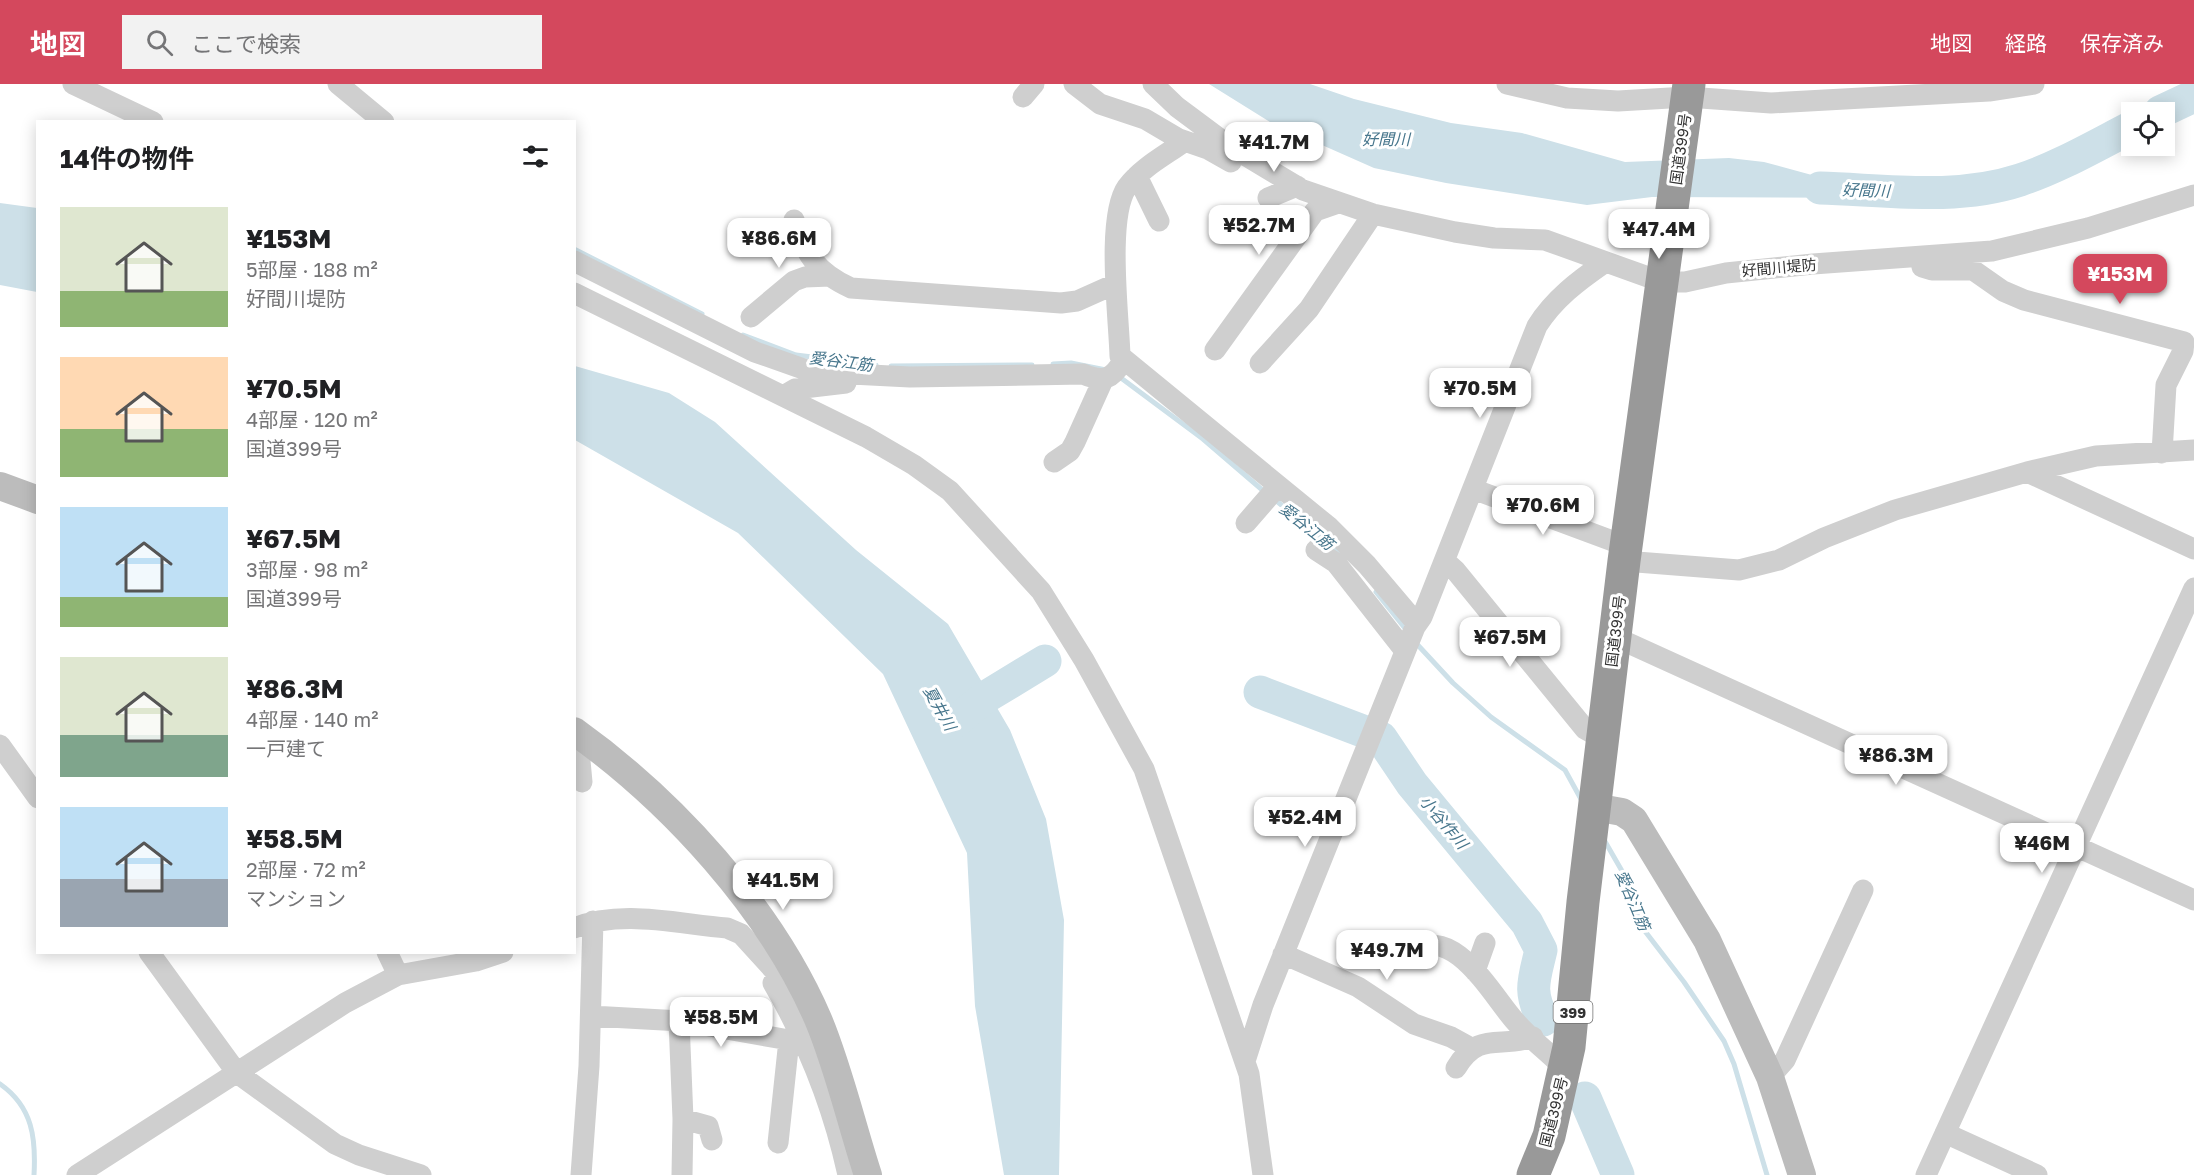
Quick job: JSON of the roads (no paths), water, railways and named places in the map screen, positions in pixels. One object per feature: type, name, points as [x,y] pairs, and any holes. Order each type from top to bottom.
[{"type":"highway","name":"国道399号","points":[[1533,1175],[1549,1136],[1564,1068],[1625,553],[1687,96]]},
{"type":"street","points":[[72,84],[149,120]]},
{"type":"street","points":[[338,84],[382,120]]},
{"type":"street","points":[[1074,84],[1100,104],[1145,119],[1185,141],[1208,149],[1234,163],[1269,171]]},
{"type":"street","name":"好間川堤防","points":[[1154,84],[1198,124],[1269,171],[1297,186],[1338,202],[1373,214],[1494,238],[1545,240],[1662,282],[1684,282],[1726,273],[1802,265],[1992,251],[2029,244],[2194,195]]},
{"type":"street","points":[[1507,84],[1534,88],[1567,98],[1618,101],[1687,96],[2034,84]]},
{"type":"street","points":[[1185,141],[1137,176],[1122,196],[1115,284],[1120,356],[1271,494],[1354,551],[1416,626]]},
{"type":"street","points":[[1137,176],[1159,221]]},
{"type":"street","points":[[1268,198],[1284,189],[1297,186]]},
{"type":"street","points":[[1215,350],[1315,211],[1338,202]]},
{"type":"street","points":[[1260,363],[1309,309],[1373,214]]},
{"type":"street","points":[[794,220],[805,251],[830,276],[851,288],[1061,303],[1077,301],[1115,284]]},
{"type":"street","points":[[1903,258],[1911,264],[1932,270],[1974,270],[2003,291],[2024,300],[2184,342],[2183,351],[2166,385],[2162,453]]},
{"type":"street","points":[[576,262],[755,352],[812,372],[863,376],[1083,375],[1103,380],[1113,376],[1123,361]]},
{"type":"street","points":[[1245,1061],[1284,954],[1405,651],[1445,561],[1537,327],[1548,310],[1564,294],[1604,263]]},
{"type":"street","points":[[751,317],[794,281],[805,277],[830,276]]},
{"type":"street","points":[[576,293],[866,437],[914,465],[950,491],[1041,591],[1084,660],[1144,769],[1249,1074],[1263,1175]]},
{"type":"street","points":[[783,396],[795,389],[838,385],[863,376]]},
{"type":"street","points":[[1054,462],[1070,451],[1103,380]]},
{"type":"street","points":[[1473,489],[1625,553],[1739,570],[1779,560],[1824,538],[1895,510],[2027,472],[2096,456],[2194,450]]},
{"type":"street","points":[[2027,472],[2194,549]]},
{"type":"street","points":[[0,486],[36,500]]},
{"type":"street","points":[[1246,523],[1271,494]]},
{"type":"street","points":[[1316,550],[1336,563],[1405,651]]},
{"type":"street","points":[[1445,561],[1455,570],[1585,729],[1602,739]]},
{"type":"street","points":[[1926,1175],[2194,588]]},
{"type":"street","points":[[1615,637],[2194,900]]},
{"type":"street","points":[[576,732],[606,754],[661,803],[726,873],[758,916],[818,1020],[868,1175]]},
{"type":"street","points":[[0,745],[36,795]]},
{"type":"street","points":[[576,749],[582,782]]},
{"type":"street","points":[[1594,807],[1622,812],[1634,820],[1707,940],[1770,1077],[1802,1175]]},
{"type":"street","points":[[1770,1077],[1785,1060],[1863,890]]},
{"type":"street","points":[[581,1175],[591,1016],[584,925],[618,918],[727,928],[741,934],[818,1020]]},
{"type":"street","points":[[1475,971],[1485,943]]},
{"type":"street","points":[[1412,954],[1427,944],[1444,946],[1475,971],[1516,1023],[1564,1068]]},
{"type":"street","points":[[758,953],[812,1054],[833,1110],[848,1175]]},
{"type":"street","points":[[150,954],[237,1073],[361,1165],[421,1175]]},
{"type":"street","points":[[388,954],[398,975]]},
{"type":"street","points":[[77,1175],[345,1003],[398,975],[476,961],[497,954]]},
{"type":"street","points":[[1284,954],[1358,987],[1414,1024],[1451,1037],[1471,1048]]},
{"type":"street","points":[[591,1016],[679,1021],[789,1040],[778,1143]]},
{"type":"street","points":[[679,1021],[683,1119],[682,1175]]},
{"type":"street","points":[[1456,1068],[1471,1048],[1480,1044],[1533,1037]]},
{"type":"street","points":[[683,1119],[708,1126],[712,1140]]},
{"type":"street","points":[[1945,1133],[2037,1175]]},
{"type":"water","name":"好間川","points":[[1209,84],[1310,84],[1354,99],[1451,123],[1522,133],[1625,162],[1729,158],[1764,162],[1896,198],[1652,197],[1587,205],[1446,183],[1374,168],[1270,122]]},
{"type":"water","points":[[0,203],[36,208],[36,292],[0,285]]},
{"type":"water","name":"夏井川","points":[[576,366],[669,393],[715,422],[856,550],[948,624],[1010,730],[1046,819],[1064,920],[1059,1175],[1004,1175],[975,1006],[967,853],[883,674],[738,533],[576,441]]},
{"type":"waterway","name":"好間川","points":[[2175,105],[2194,96]]},
{"type":"waterway","name":"好間川","points":[[1820,188],[1920,193],[1996,186],[2049,169],[2121,133]]},
{"type":"waterway","name":"愛谷江筋","points":[[576,250],[702,314]]},
{"type":"waterway","name":"愛谷江筋","points":[[743,335],[796,355],[876,365]]},
{"type":"waterway","name":"愛谷江筋","points":[[1053,364],[1071,363],[1106,370]]},
{"type":"waterway","name":"愛谷江筋","points":[[891,366],[1032,365]]},
{"type":"waterway","name":"愛谷江筋","points":[[1117,375],[1203,439],[1267,494]]},
{"type":"waterway","name":"愛谷江筋","points":[[1274,499],[1344,556]]},
{"type":"waterway","name":"愛谷江筋","points":[[1376,592],[1408,632]]},
{"type":"waterway","name":"愛谷江筋","points":[[1415,642],[1453,683],[1491,717],[1565,770],[1582,801]]},
{"type":"waterway","name":"小谷作川","points":[[954,723],[984,698],[1045,661]]},
{"type":"waterway","name":"小谷作川","points":[[1260,692],[1381,738],[1412,784],[1527,923],[1541,950],[1534,993],[1543,1020]]},
{"type":"waterway","name":"愛谷江筋","points":[[1603,838],[1622,871],[1641,926],[1684,982],[1724,1041],[1734,1064],[1767,1175]]},
{"type":"waterway","points":[[0,1084],[20,1103],[26,1113],[33,1136],[34,1175]]},
{"type":"waterway","name":"小谷作川","points":[[1585,1098],[1618,1175]]}]
